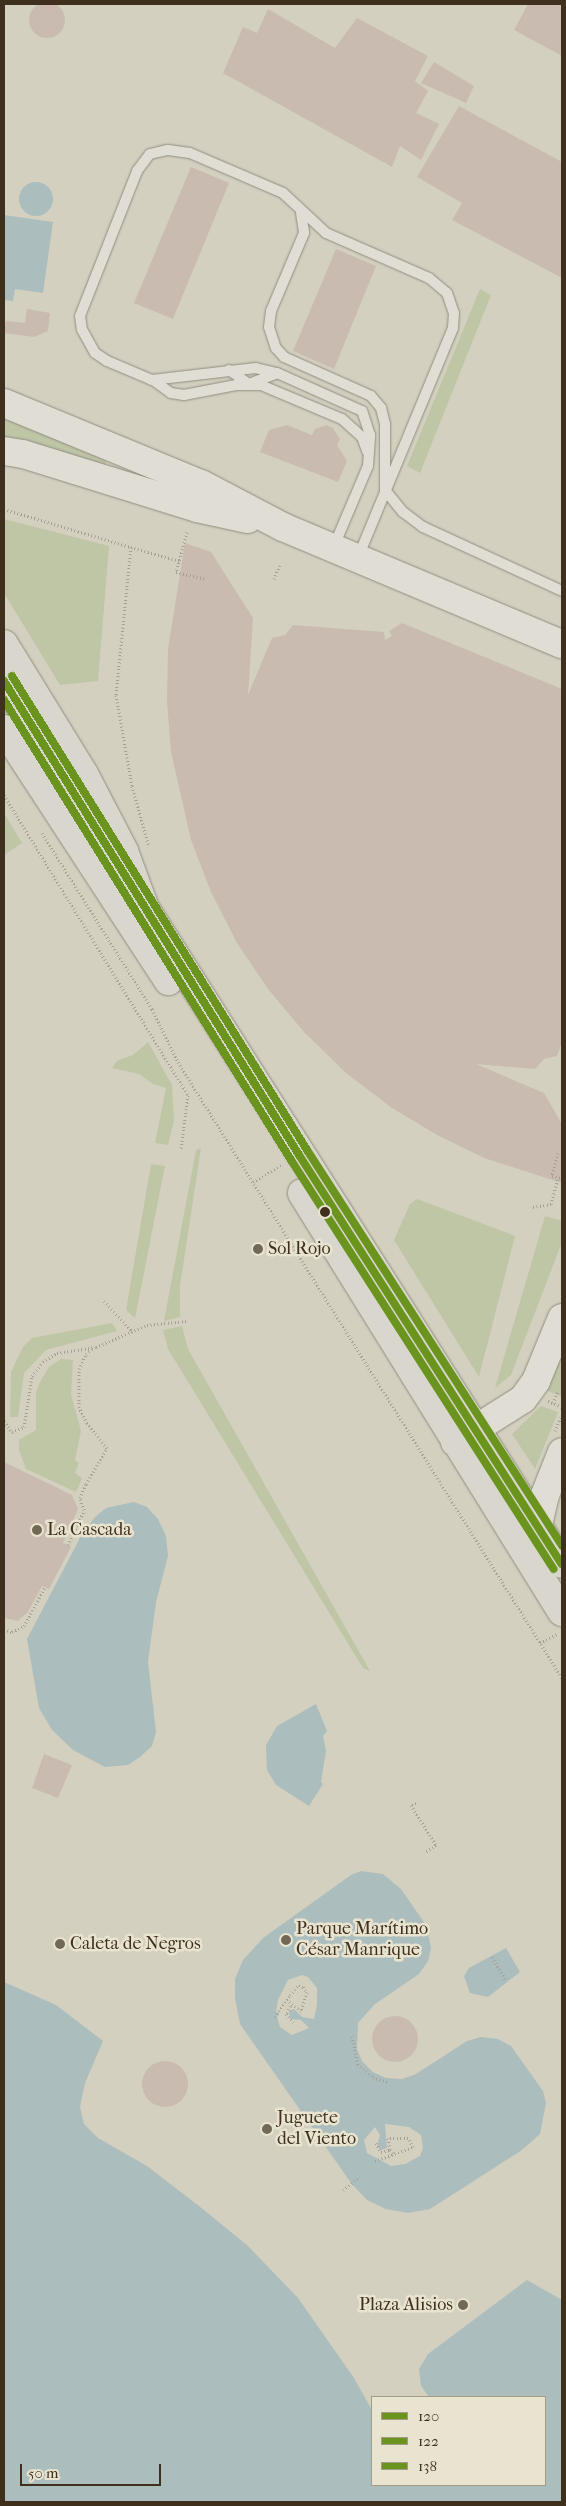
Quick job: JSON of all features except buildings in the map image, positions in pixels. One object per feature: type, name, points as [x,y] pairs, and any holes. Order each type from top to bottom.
[{"type":"main road","points":[[4,403],[201,484],[283,527],[562,644]]},
{"type":"main road","points":[[4,451],[23,454],[197,508],[283,527]]},
{"type":"main road","points":[[4,644],[106,816],[124,851],[145,908]]},
{"type":"main road","points":[[4,681],[145,908],[465,1435],[562,1612]]},
{"type":"main road","points":[[4,729],[284,1164],[465,1435],[538,1525],[562,1564]]},
{"type":"main road","points":[[465,1435],[516,1404],[532,1388],[562,1318]]},
{"type":"main road","points":[[538,1525],[545,1495],[562,1452]]},
{"type":"lane","points":[[277,373],[250,384],[184,395],[172,392],[152,380],[106,361],[95,352],[82,330],[80,316],[142,161],[158,150],[190,153],[283,193],[326,232],[429,278],[447,293],[451,302],[453,328],[385,490],[346,553]]},
{"type":"lane","points":[[298,208],[305,224],[304,233],[271,311],[271,340],[284,357],[372,396],[381,408],[385,424],[385,490],[403,512],[423,527],[562,591]]},
{"type":"lane","points":[[152,380],[256,368],[277,373],[362,411],[370,435],[368,466],[346,553]]},
{"type":"lane","points":[[229,370],[250,384],[276,391],[342,419],[362,437],[367,449],[368,466]]},
{"type":"path","points":[[4,509],[179,561]]},
{"type":"path","points":[[187,532],[176,572],[206,579]]},
{"type":"path","points":[[131,548],[116,695],[132,786],[150,852]]},
{"type":"path","points":[[274,579],[280,564]]},
{"type":"path","points":[[4,795],[188,1095],[182,1150]]},
{"type":"path","points":[[40,830],[152,1009],[178,1062],[562,1678]]},
{"type":"path","points":[[533,1207],[551,1204],[560,1178],[552,1176],[558,1153]]},
{"type":"path","points":[[104,1301],[132,1331]]},
{"type":"path","points":[[68,1545],[84,1510],[80,1498],[106,1448],[87,1423],[79,1407],[77,1387],[79,1369],[86,1354],[96,1347],[147,1325],[187,1321]]},
{"type":"path","points":[[4,1421],[12,1432],[24,1427],[32,1376],[43,1362],[57,1353],[96,1347]]},
{"type":"path","points":[[542,1399],[562,1407]]},
{"type":"path","points":[[4,1629],[12,1632],[24,1626],[45,1588]]},
{"type":"path","points":[[540,1644],[562,1631]]},
{"type":"path","points":[[416,1803],[411,1805],[436,1845],[426,1852]]},
{"type":"path","points":[[492,1957],[506,1980]]},
{"type":"path","points":[[275,2017],[281,2006],[288,2001],[299,1985],[303,1986],[307,1992],[304,2007],[301,2011],[291,2006],[288,2001]]},
{"type":"path","points":[[291,2006],[286,2014],[292,2022]]},
{"type":"path","points":[[352,2036],[358,2064],[373,2077],[387,2082]]},
{"type":"path","points":[[375,2161],[387,2159],[394,2154],[413,2147],[408,2138],[388,2138],[390,2150],[394,2154]]},
{"type":"path","points":[[376,2143],[381,2152],[390,2150]]},
{"type":"path","points":[[343,2190],[359,2177]]},
{"type":"green space","points":[[480,289],[491,295],[420,473],[407,466]]},
{"type":"green space","points":[[4,415],[106,459],[106,465],[104,467],[4,438]]},
{"type":"green space","points":[[4,519],[109,546],[98,681],[60,685],[4,593]]},
{"type":"green space","points":[[4,813],[22,843],[4,855]]},
{"type":"green space","points":[[148,1042],[172,1085],[174,1121],[168,1145],[155,1143],[166,1088],[153,1084],[139,1074],[112,1068],[117,1061],[133,1055]]},
{"type":"green space","points":[[201,1148],[180,1286],[180,1317],[164,1321],[196,1150]]},
{"type":"green space","points":[[151,1164],[165,1166],[135,1318],[126,1310]]},
{"type":"green space","points":[[417,1199],[515,1236],[479,1377],[394,1240],[410,1204]]},
{"type":"green space","points":[[545,1216],[562,1221],[562,1242],[511,1375],[495,1388]]},
{"type":"green space","points":[[112,1323],[117,1331],[46,1350],[24,1373],[18,1417],[10,1417],[11,1372],[23,1347],[32,1338]]},
{"type":"green space","points":[[182,1326],[188,1349],[370,1671],[363,1668],[168,1349],[163,1330]]},
{"type":"green space","points":[[562,1351],[562,1397],[546,1390]]},
{"type":"green space","points":[[61,1359],[73,1360],[71,1394],[81,1431],[75,1460],[79,1463],[75,1473],[82,1478],[76,1492],[26,1469],[19,1450],[19,1440],[36,1430],[36,1392],[41,1380],[49,1367]]},
{"type":"green space","points":[[541,1406],[558,1412],[535,1469],[512,1434]]},
{"type":"shaded area","points":[[36,182],[48,187],[53,199],[48,211],[36,216],[24,211],[19,199],[24,187]]},
{"type":"shaded area","points":[[4,215],[53,222],[43,293],[15,289],[13,301],[4,300]]},
{"type":"shaded area","points":[[134,1502],[147,1507],[158,1519],[166,1536],[168,1556],[156,1602],[148,1662],[156,1732],[152,1746],[140,1757],[128,1765],[105,1767],[73,1750],[52,1730],[39,1708],[27,1639],[81,1536],[95,1517],[106,1508]]},
{"type":"shaded area","points":[[316,1704],[327,1731],[323,1736],[326,1751],[321,1782],[323,1784],[309,1806],[276,1785],[267,1770],[266,1745],[277,1726]]},
{"type":"shaded area","points":[[361,1871],[383,1874],[401,1889],[426,1925],[431,1948],[428,1961],[419,1974],[375,2004],[358,2023],[357,2049],[362,2061],[373,2072],[386,2078],[402,2079],[416,2074],[467,2041],[481,2037],[498,2039],[511,2046],[543,2091],[546,2103],[540,2134],[522,2150],[430,2209],[408,2213],[386,2209],[367,2200],[351,2183],[240,2024],[235,1998],[235,1979],[243,1960],[263,1938],[351,1875]],"holes":[[[302,1975],[308,1977],[317,1988],[317,2005],[314,2019],[302,2017],[294,2009],[289,2011],[290,2019],[301,2020],[309,2028],[292,2035],[280,2027],[277,2017],[279,2012],[276,2012],[278,2000],[288,1980]],[[385,2124],[409,2127],[421,2135],[423,2148],[420,2156],[405,2164],[391,2166],[367,2153],[364,2140],[375,2127],[380,2135],[377,2146],[381,2150],[387,2148]]]},
{"type":"shaded area","points":[[506,1948],[520,1972],[488,1997],[470,1993],[464,1976],[469,1968]]},
{"type":"shaded area","points":[[4,1982],[56,2005],[103,2041],[85,2083],[80,2107],[84,2124],[98,2138],[147,2166],[199,2206],[248,2246],[298,2298],[354,2378],[371,2408],[371,2486],[546,2486],[546,2396],[428,2396],[421,2386],[419,2369],[428,2354],[527,2280],[562,2300],[562,2502],[4,2502]]},
{"type":"transit line","name":"138","points":[[12,676],[307,1150],[562,1546]]},
{"type":"transit line","name":"120","points":[[4,681],[299,1155],[562,1564]]},
{"type":"transit line","name":"122","points":[[4,700],[291,1160],[554,1569]]},
{"type":"place","name":"Sol Rojo","points":[[258,1249]]},
{"type":"place","name":"La Cascada","points":[[37,1530]]},
{"type":"place","name":"Parque Marítimo César Manrique","points":[[286,1940]]},
{"type":"place","name":"Caleta de Negros","points":[[60,1944]]},
{"type":"place","name":"Juguete del Viento","points":[[267,2129]]},
{"type":"place","name":"Plaza Alisios","points":[[463,2305]]}]
